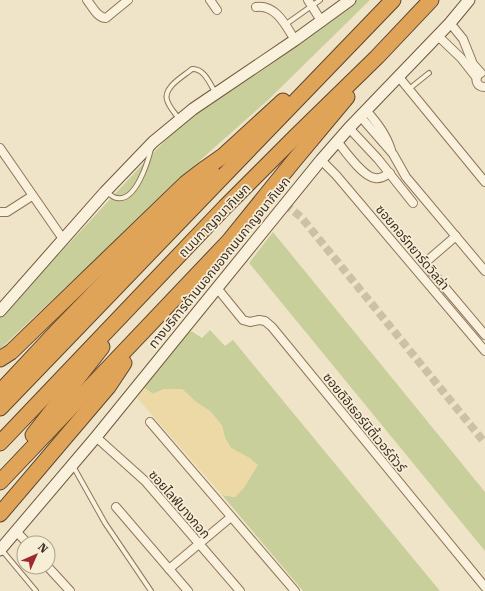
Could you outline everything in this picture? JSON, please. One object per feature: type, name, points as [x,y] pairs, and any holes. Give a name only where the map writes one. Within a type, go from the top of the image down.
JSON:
[{"type":"highway","name":"ถนนกาญจนาภิเษก","points":[[0,408],[393,0]]},
{"type":"highway","name":"ถนนกาญจนาภิเษก","points":[[0,443],[236,196],[377,57],[431,0]]},
{"type":"highway","points":[[0,370],[6,356],[186,183],[223,156],[297,88],[345,50]]},
{"type":"highway","points":[[0,482],[229,242],[292,163],[347,98],[377,57]]},
{"type":"highway","points":[[0,392],[150,234],[206,179],[223,156]]},
{"type":"highway","points":[[0,482],[14,460],[100,351],[116,322]]},
{"type":"highway","points":[[0,514],[108,387],[150,326]]},
{"type":"highway","points":[[0,502],[12,489],[42,465]]},
{"type":"main road","points":[[0,311],[105,192],[152,142],[179,119],[215,93],[322,22],[350,0]]},
{"type":"main road","name":"ทางบริการด้านนอกของถนนกาญจนาภิเษก","points":[[0,550],[96,437],[337,141],[450,23],[469,0]]},
{"type":"street","points":[[87,0],[99,16],[106,18],[128,0]]},
{"type":"street","points":[[210,0],[217,10]]},
{"type":"street","points":[[310,3],[322,22]]},
{"type":"street","points":[[256,7],[263,6],[274,11],[295,40]]},
{"type":"street","points":[[450,23],[463,39],[474,64],[481,74]]},
{"type":"street","points":[[438,35],[461,58],[481,74]]},
{"type":"street","points":[[481,74],[478,84],[485,88]]},
{"type":"street","points":[[398,76],[485,182]]},
{"type":"street","points":[[363,113],[388,138],[393,154],[406,178],[485,271]]},
{"type":"street","points":[[349,128],[390,173],[414,203]]},
{"type":"street","points":[[337,141],[366,175],[382,178],[390,173]]},
{"type":"street","points":[[0,148],[63,239]]},
{"type":"street","name":"ซอยคอร์ทยาร์ดวิลล่า","points":[[321,160],[336,174],[485,351]]},
{"type":"street","points":[[0,212],[7,212],[32,196]]},
{"type":"street","points":[[456,236],[427,261],[426,265],[485,336]]},
{"type":"street","name":"ซอยดิอิเธอร์นิตี้เวอร์ดัวร์","points":[[217,288],[244,320],[250,322],[259,320],[265,321],[272,327],[485,587]]},
{"type":"street","points":[[150,422],[295,591]]},
{"type":"street","name":"ซอยไลฟ์บางกอก","points":[[96,437],[145,481],[240,591]]},
{"type":"street","points":[[116,507],[188,591]]},
{"type":"street","points":[[169,569],[232,517]]},
{"type":"street","points":[[16,531],[20,535]]},
{"type":"street","points":[[55,575],[70,591]]},
{"type":"lane","points":[[289,22],[310,3],[320,0]]},
{"type":"lane","points":[[179,119],[167,101],[167,92],[170,87],[192,69],[197,68],[201,71],[215,93]]},
{"type":"lane","points":[[409,89],[429,73]]},
{"type":"lane","points":[[105,192],[120,199],[132,192],[146,167],[152,142]]},
{"type":"lane","points":[[72,465],[105,523],[151,591]]},
{"type":"lane","points":[[0,550],[36,591]]},
{"type":"green space","points":[[356,0],[370,0],[267,101],[206,155],[0,349],[0,318],[152,154],[181,125]]},
{"type":"green space","points":[[273,232],[485,492],[485,551],[249,263]]},
{"type":"green space","points":[[210,330],[225,346],[233,340],[440,591],[303,591],[222,495],[235,497],[251,459],[231,448],[225,438],[222,426],[211,412],[196,402],[182,389],[164,389],[153,394],[143,387],[189,331],[202,338]]},
{"type":"sand","points":[[143,387],[153,394],[164,389],[182,389],[196,402],[211,412],[222,426],[225,438],[231,448],[251,459],[258,465],[244,488],[235,497],[222,495],[137,398]]},
{"type":"tunnel","points":[[285,204],[301,217],[485,443]]}]
